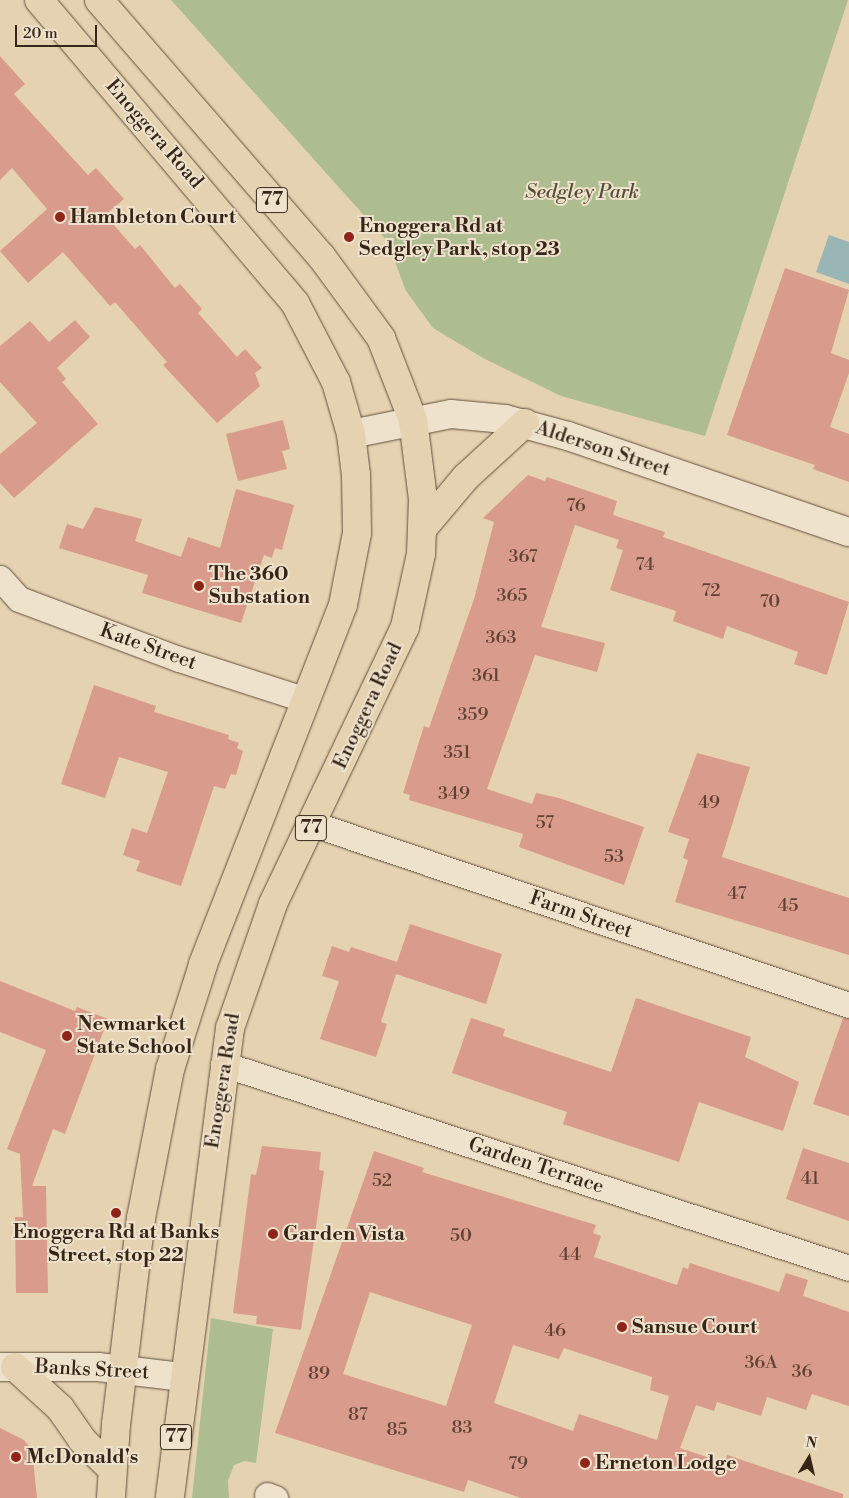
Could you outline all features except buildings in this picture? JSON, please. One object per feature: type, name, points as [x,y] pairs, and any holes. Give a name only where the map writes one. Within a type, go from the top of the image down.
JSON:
[{"type":"main road","name":"Enoggera Road","points":[[39,0],[296,303],[325,354],[351,434],[358,511],[354,560],[342,604],[203,964],[170,1069],[144,1199],[122,1369],[112,1469],[112,1498]]},
{"type":"main road","name":"Enoggera Road","points":[[99,0],[349,291],[381,338],[413,420],[421,471],[423,528],[417,579],[405,626],[254,952],[230,1028],[223,1064],[183,1377],[170,1498]]},
{"type":"main road","points":[[423,528],[475,467],[525,423]]},
{"type":"main road","points":[[7,1367],[60,1408],[82,1440],[112,1469]]},
{"type":"street","name":"Alderson Street","points":[[351,434],[413,420],[467,415],[525,423],[849,532]]},
{"type":"street","name":"Kate Street","points":[[0,578],[20,599],[179,659],[306,700]]},
{"type":"street","name":"Farm Street","points":[[313,824],[849,1005]]},
{"type":"street","name":"Garden Terrace","points":[[223,1064],[849,1268]]},
{"type":"street","name":"Banks Street","points":[[7,1367],[122,1369],[183,1377]]},
{"type":"green space","name":"Sedgley Park","points":[[171,0],[848,0],[705,436],[561,396],[483,358],[433,328],[406,291],[387,241]]},
{"type":"green space","points":[[211,1318],[273,1329],[256,1463],[245,1461],[234,1465],[228,1481],[229,1498],[192,1498]]},
{"type":"water","points":[[829,235],[849,242],[849,284],[816,272]]},
{"type":"place","name":"Hambleton Court","points":[[60,217]]},
{"type":"place","name":"Enoggera Rd at Sedgley Park, stop 23","points":[[349,237]]},
{"type":"place","name":"The 360 Substation","points":[[199,586]]},
{"type":"place","name":"Newmarket State School","points":[[67,1036]]},
{"type":"place","name":"Enoggera Rd at Banks Street, stop 22","points":[[116,1213]]},
{"type":"place","name":"Garden Vista","points":[[273,1234]]},
{"type":"place","name":"Sansue Court","points":[[622,1327]]},
{"type":"place","name":"McDonald's","points":[[16,1457]]},
{"type":"place","name":"Erneton Lodge","points":[[585,1463]]}]
